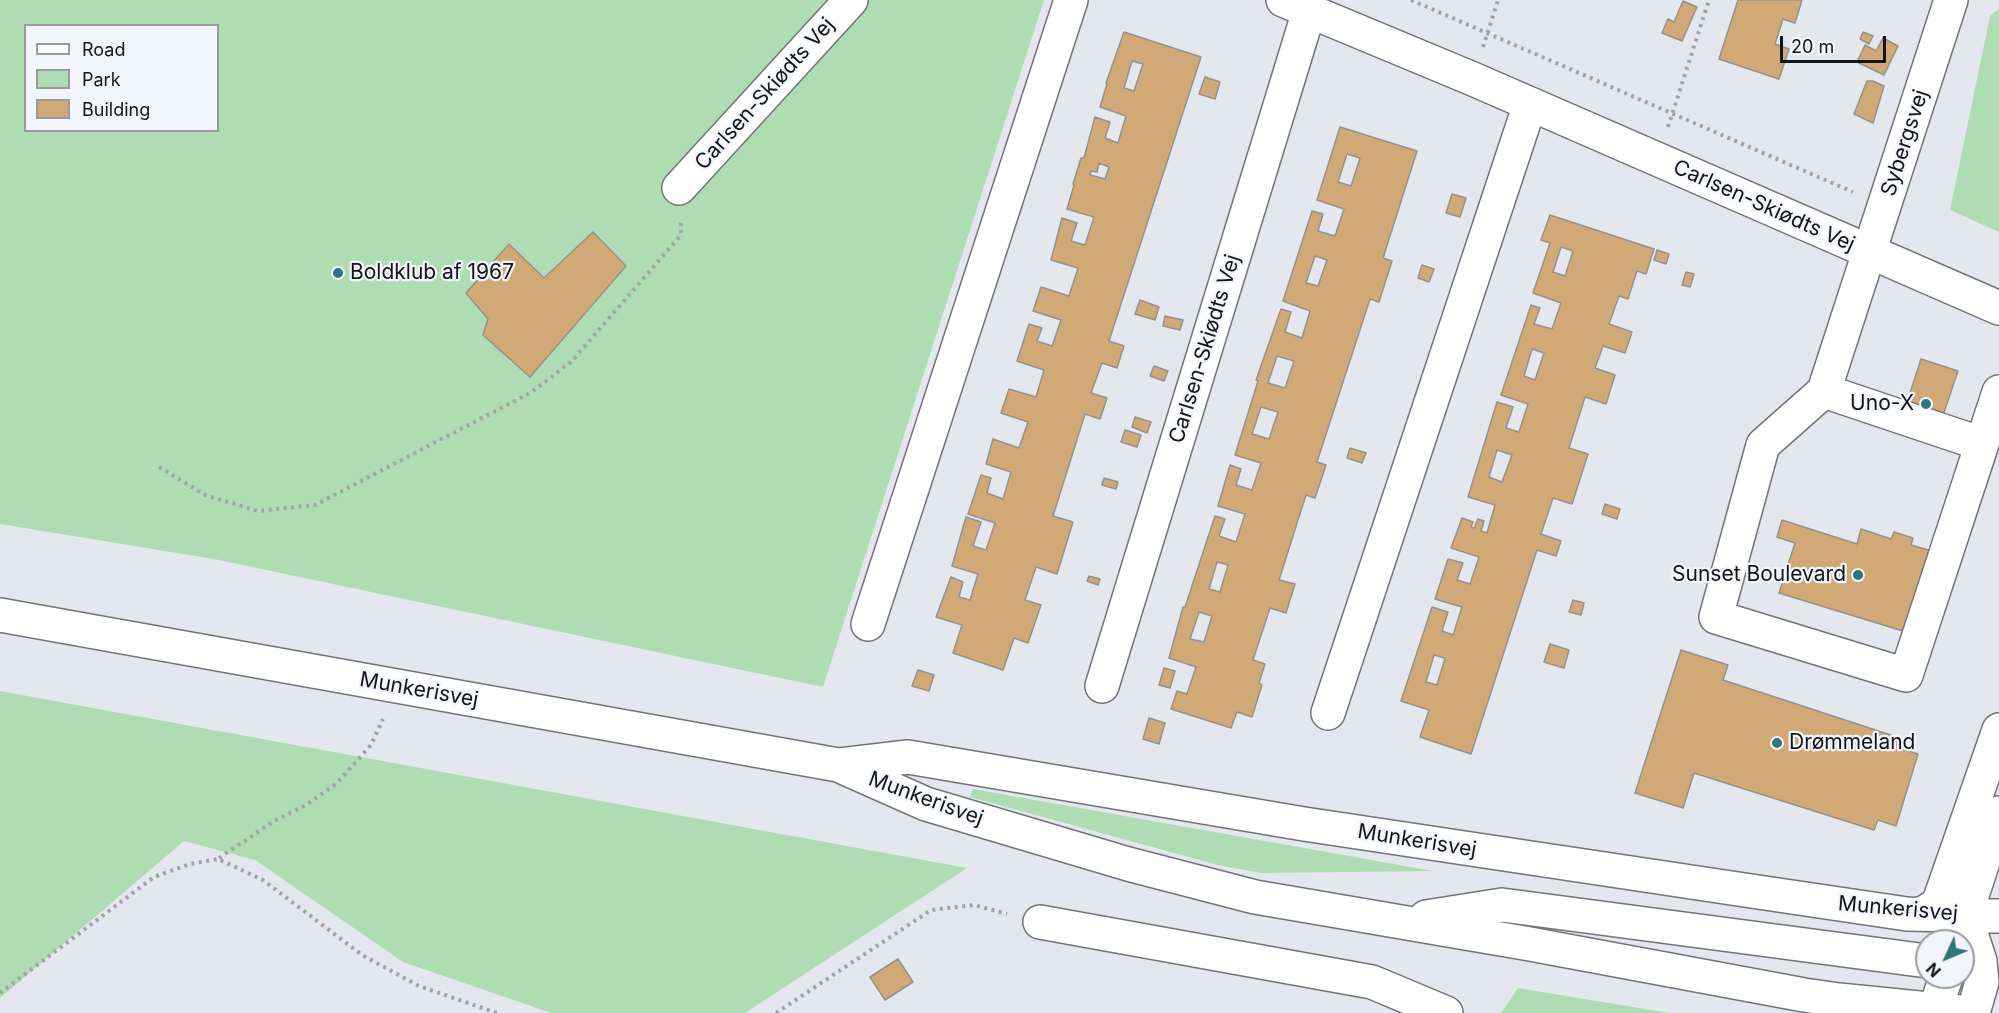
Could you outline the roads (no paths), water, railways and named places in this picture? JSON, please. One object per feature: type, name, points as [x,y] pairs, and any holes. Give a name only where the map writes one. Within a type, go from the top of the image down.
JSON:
[{"type":"main road","name":"Carlsen-Skiødts Vej","points":[[679,188],[851,0]]},
{"type":"main road","points":[[868,624],[1071,0]]},
{"type":"main road","name":"Sybergsvej","points":[[1824,391],[1951,0]]},
{"type":"main road","name":"Carlsen-Skiødts Vej","points":[[1102,686],[1296,6],[1473,79],[1999,308]]},
{"type":"main road","points":[[1328,713],[1530,104]]},
{"type":"main road","points":[[1982,444],[1824,391],[1763,445],[1716,617],[1906,675],[1982,444],[1999,392]]},
{"type":"main road","name":"Munkerisvej","points":[[0,615],[838,765],[926,804],[1128,864],[1255,897],[1839,1000],[1971,1013]]},
{"type":"main road","points":[[1923,914],[1935,906],[1940,899],[1999,730]]},
{"type":"main road","name":"Munkerisvej","points":[[838,765],[908,757],[1304,824],[1758,892],[1923,914],[1978,957],[1999,916]]},
{"type":"main road","points":[[1971,1013],[1999,813]]},
{"type":"main road","points":[[1398,922],[1502,905],[1915,959]]},
{"type":"main road","points":[[1040,922],[1372,982],[1446,1013]]},
{"type":"main road","points":[[1934,1011],[1978,957]]},
{"type":"main road","points":[[1934,1011],[1942,989]]},
{"type":"place","name":"Boldklub af 1967","points":[[338,273]]},
{"type":"place","name":"Uno-X","points":[[1926,404]]},
{"type":"place","name":"Sunset Boulevard","points":[[1858,575]]},
{"type":"place","name":"Drømmeland","points":[[1777,743]]}]
